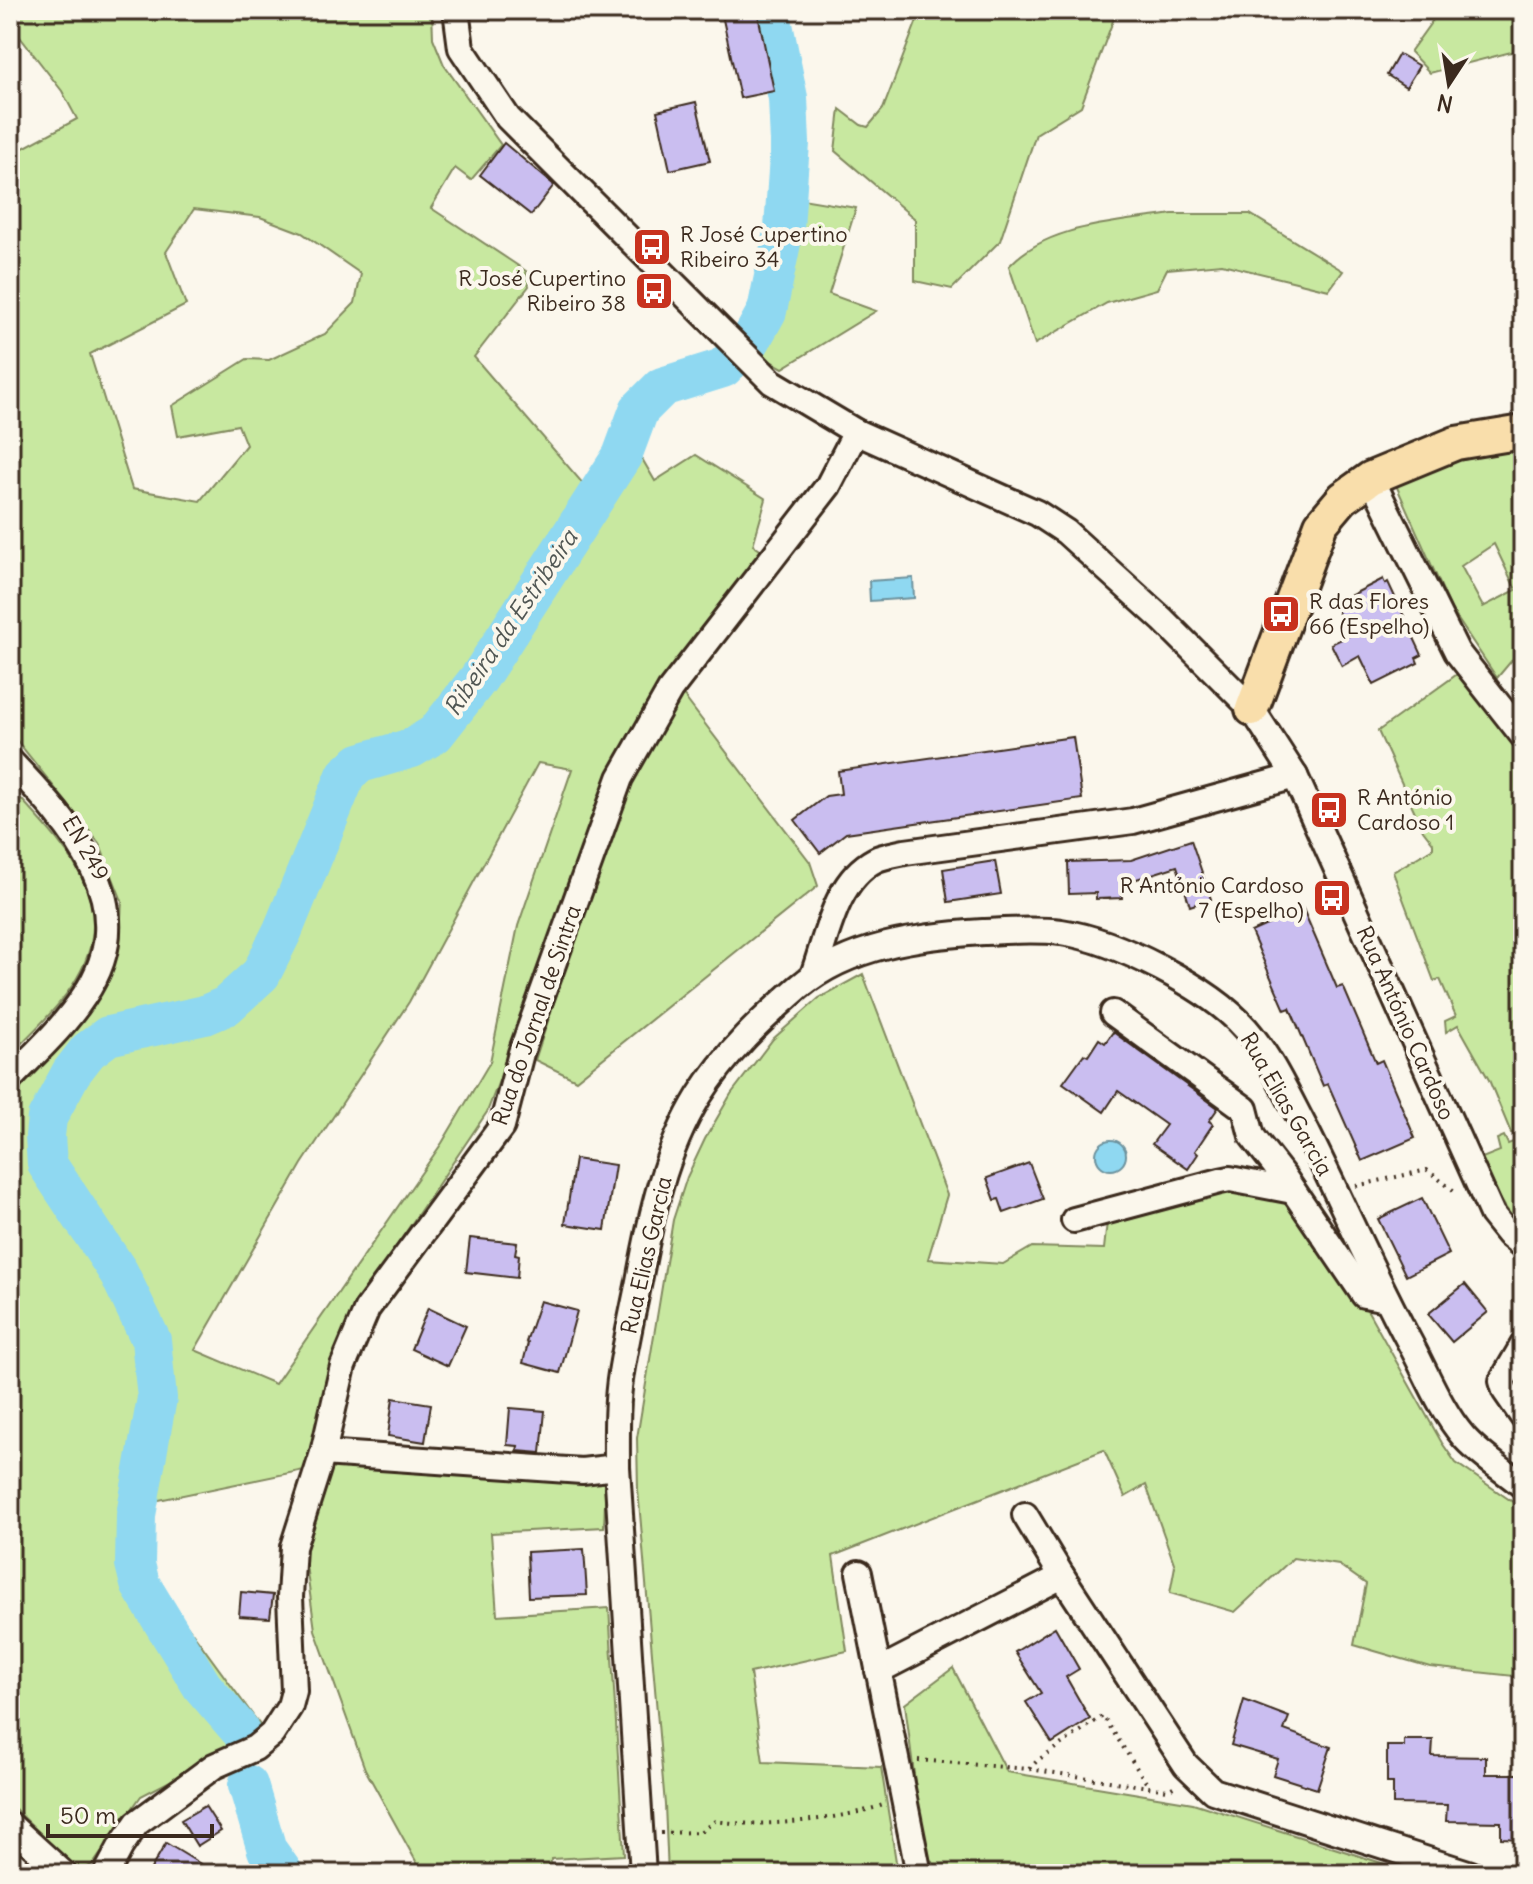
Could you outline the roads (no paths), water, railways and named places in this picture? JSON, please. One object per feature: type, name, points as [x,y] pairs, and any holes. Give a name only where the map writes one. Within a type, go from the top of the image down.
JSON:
[{"type":"main road","points":[[1252,709],[1321,524],[1343,498],[1371,478],[1456,443],[1523,432]]},
{"type":"street","name":"Rua António Cardoso","points":[[456,10],[461,48],[508,118],[759,371],[856,432],[1037,513],[1066,532],[1163,620],[1252,709],[1295,776],[1492,1214],[1508,1234],[1523,1246]]},
{"type":"street","name":"Rua do Jornal de Sintra","points":[[106,1874],[137,1823],[214,1766],[255,1748],[272,1734],[283,1718],[294,1691],[290,1597],[293,1547],[323,1453],[343,1366],[367,1309],[502,1126],[521,1053],[620,778],[670,690],[828,486],[856,432]]},
{"type":"street","points":[[1371,478],[1457,652],[1523,736]]},
{"type":"street","name":"EN 249","points":[[10,761],[61,818],[93,867],[102,886],[108,920],[104,957],[84,997],[10,1079]]},
{"type":"street","points":[[813,975],[844,892],[849,883],[875,860],[905,852],[1133,821],[1295,776]]},
{"type":"street","name":"Rua Elias Garcia","points":[[643,1874],[617,1467],[621,1375],[660,1183],[676,1141],[699,1096],[719,1067],[753,1027],[813,975],[843,959],[917,939],[1013,930],[1061,932],[1140,959],[1215,1003],[1244,1027],[1290,1100],[1387,1299],[1451,1419],[1464,1438],[1523,1486]]},
{"type":"street","points":[[1113,1013],[1245,1109],[1252,1136],[1364,1295],[1387,1299]]},
{"type":"street","points":[[1074,1220],[1230,1179],[1293,1191]]},
{"type":"street","points":[[1523,1345],[1502,1381],[1505,1391],[1523,1417]]},
{"type":"street","points":[[323,1453],[582,1471],[617,1467]]},
{"type":"street","points":[[1025,1515],[1186,1765],[1213,1791],[1471,1874]]},
{"type":"street","points":[[859,1573],[919,1874]]},
{"type":"street","points":[[878,1671],[1062,1576]]},
{"type":"street","points":[[10,1825],[64,1874]]},
{"type":"water","points":[[913,578],[914,598],[870,601],[869,581]]},
{"type":"water","points":[[1111,1140],[1121,1145],[1126,1155],[1121,1165],[1111,1170],[1101,1165],[1096,1155],[1101,1145]]},
{"type":"waterway","name":"Ribeira da Estribeira","points":[[239,1729],[202,1686],[140,1584],[135,1564],[136,1515],[157,1398],[151,1340],[119,1273],[47,1164],[47,1118],[71,1073],[88,1051],[108,1036],[205,1015],[226,1006],[261,974],[283,930],[346,775],[360,763],[412,748],[435,734],[479,678],[622,456],[639,410],[662,387],[723,368],[751,340],[767,311],[784,228],[790,143],[788,98],[770,10]]},
{"type":"waterway","name":"Ribeira da Estribeira","points":[[248,1785],[267,1850],[284,1874]]},
{"type":"place","name":"R José Cupertino Ribeiro 34","points":[[652,247]]},
{"type":"place","name":"R José Cupertino Ribeiro 38","points":[[654,291]]},
{"type":"place","name":"R das Flores 66 (Espelho)","points":[[1281,614]]},
{"type":"place","name":"R António Cardoso 1","points":[[1329,810]]},
{"type":"place","name":"R António Cardoso 7 (Espelho)","points":[[1332,898]]}]
